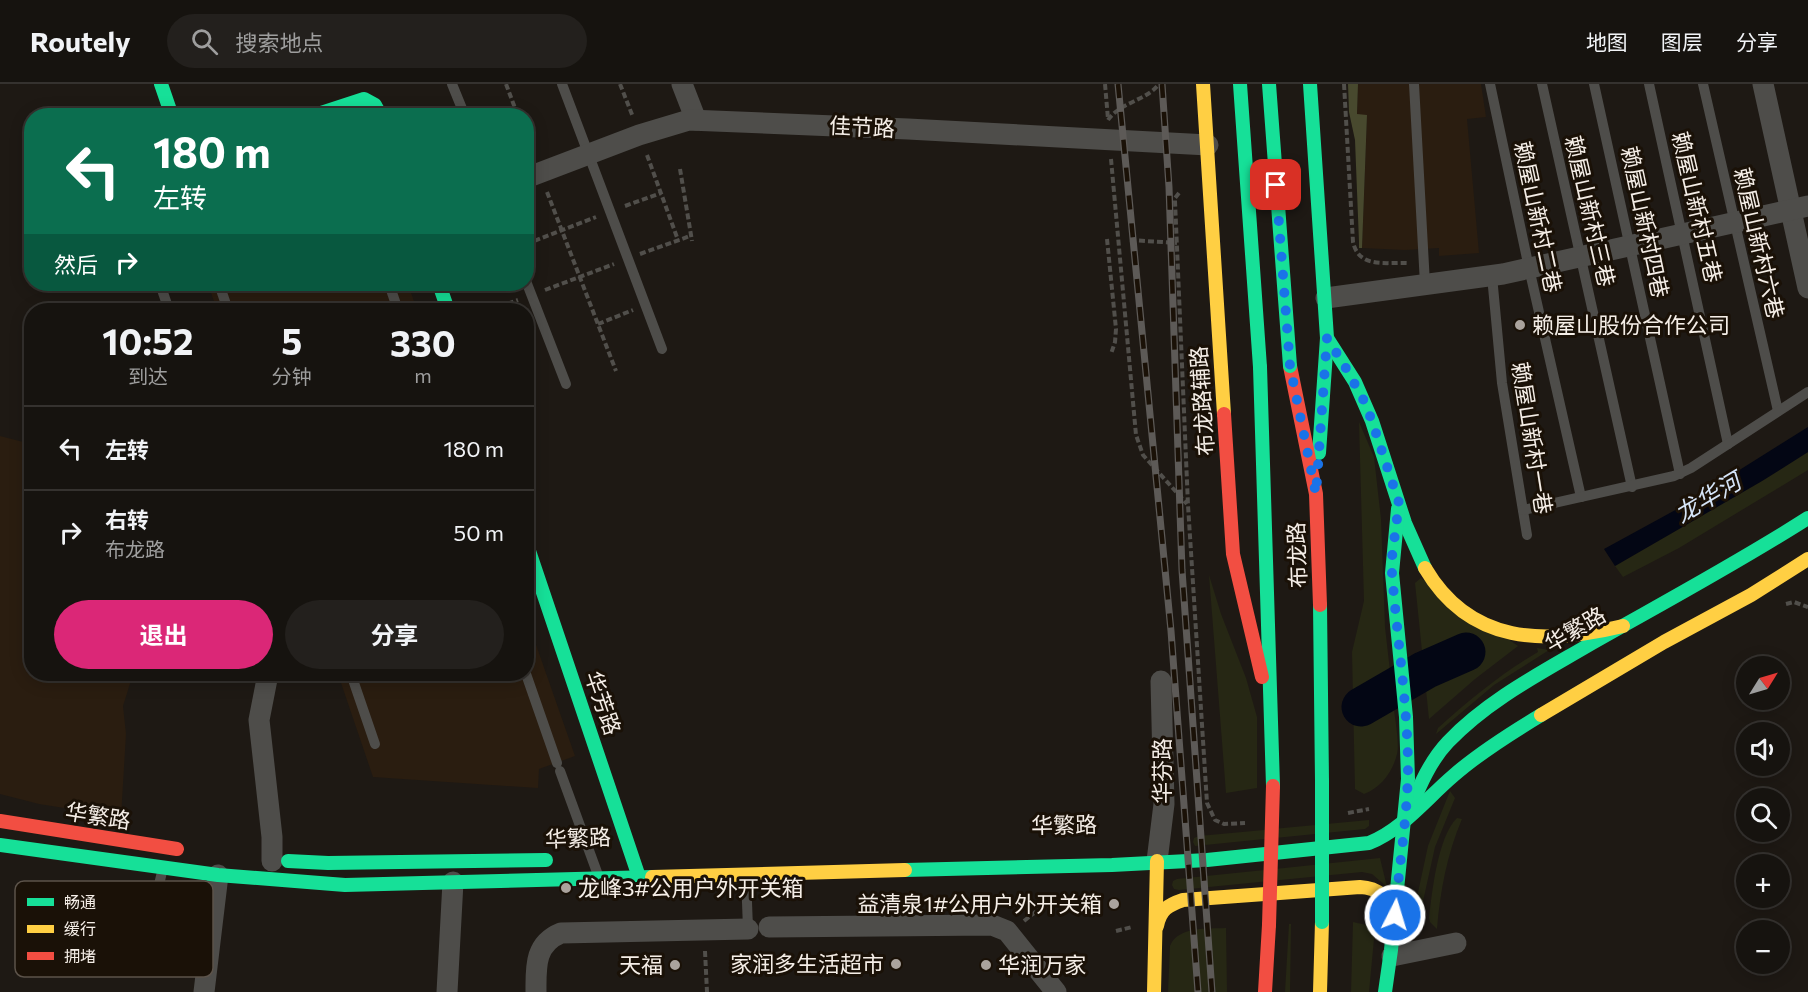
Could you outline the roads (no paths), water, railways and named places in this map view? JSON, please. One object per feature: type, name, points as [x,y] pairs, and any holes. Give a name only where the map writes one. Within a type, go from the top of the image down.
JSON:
[{"type":"main road","points":[[161,84],[169,108]]},
{"type":"main road","name":"布龙路辅路","points":[[1203,84],[1233,554],[1271,711]]},
{"type":"main road","name":"布龙路","points":[[1240,84],[1260,367],[1271,711],[1273,786],[1265,992]]},
{"type":"main road","name":"布龙路","points":[[1269,84],[1290,366],[1316,494],[1322,658],[1320,992]]},
{"type":"main road","points":[[1310,84],[1327,338],[1316,494]]},
{"type":"main road","points":[[336,108],[364,99],[371,101],[378,108]]},
{"type":"main road","points":[[1327,338],[1364,401],[1413,544],[1431,578],[1453,604],[1473,620],[1508,632],[1540,637],[1595,633],[1623,626]]},
{"type":"main road","points":[[1385,992],[1392,956],[1408,766],[1405,703],[1392,573],[1399,503]]},
{"type":"main road","name":"华繁路","points":[[0,845],[218,875],[345,885],[1112,865],[1207,860],[1369,843],[1384,837],[1454,775],[1520,727],[1619,648],[1623,626],[1730,566],[1808,518]]},
{"type":"main road","name":"华繁路","points":[[1405,820],[1430,767],[1449,741],[1504,697],[1752,595],[1808,558]]},
{"type":"main road","name":"华芳路","points":[[534,564],[639,857],[639,877]]},
{"type":"main road","name":"华繁路","points":[[0,821],[186,850]]},
{"type":"main road","name":"华繁路","points":[[1125,849],[1157,861]]},
{"type":"main road","name":"华繁路","points":[[597,859],[639,857]]},
{"type":"main road","name":"华繁路","points":[[266,860],[328,863],[559,860]]},
{"type":"main road","points":[[1154,992],[1157,861]]},
{"type":"main road","points":[[1157,926],[1159,914],[1163,908],[1183,900],[1360,887],[1371,887],[1380,891],[1386,897],[1395,915]]},
{"type":"street","points":[[682,84],[696,120]]},
{"type":"street","points":[[1762,84],[1799,208],[1808,288]]},
{"type":"street","name":"佳节路","points":[[534,176],[639,135],[682,121],[696,120],[1208,145]]},
{"type":"street","points":[[1326,298],[1424,274],[1492,276],[1799,208]]},
{"type":"street","points":[[266,860],[272,837],[259,720],[267,681]]},
{"type":"street","name":"华芬路","points":[[1157,861],[1164,804],[1161,681]]},
{"type":"street","points":[[213,917],[218,875]]},
{"type":"street","points":[[447,992],[453,882]]},
{"type":"street","points":[[536,992],[536,964],[540,949],[554,936],[561,933],[984,924],[1000,928],[1009,934],[1056,992]]},
{"type":"street","points":[[1392,956],[1456,943]]},
{"type":"street","points":[[204,992],[206,977]]},
{"type":"lane","points":[[452,84],[462,108]]},
{"type":"lane","points":[[562,84],[662,349]]},
{"type":"lane","points":[[1414,84],[1424,274]]},
{"type":"lane","name":"赖屋山新村二巷","points":[[1490,84],[1581,498]]},
{"type":"lane","name":"赖屋山新村三巷","points":[[1542,84],[1632,487]]},
{"type":"lane","name":"赖屋山新村四巷","points":[[1594,84],[1680,474]]},
{"type":"lane","name":"赖屋山新村五巷","points":[[1649,84],[1728,444]]},
{"type":"lane","name":"赖屋山新村六巷","points":[[1703,84],[1778,411]]},
{"type":"lane","name":"赖屋山新村一巷","points":[[1492,276],[1502,383],[1527,535]]},
{"type":"lane","points":[[530,291],[566,384]]},
{"type":"lane","points":[[1523,510],[1665,480],[1680,474],[1808,392]]},
{"type":"lane","points":[[353,681],[375,744]]},
{"type":"lane","points":[[528,681],[558,767],[597,859],[599,878]]},
{"type":"lane","points":[[160,881],[163,868]]},
{"type":"lane","points":[[746,874],[759,928]]},
{"type":"water","points":[[1808,427],[1808,452],[1615,566],[1604,549],[1679,508]]},
{"type":"water","points":[[1455,639],[1470,663],[1393,701],[1362,720],[1362,690],[1407,662]]},
{"type":"waterway","name":"龙华河","points":[[1361,707],[1425,670],[1466,652]]},
{"type":"railway","points":[[1118,84],[1171,631],[1198,992]]},
{"type":"railway","points":[[1162,84],[1169,187],[1182,570],[1212,992]]},
{"type":"place","name":"赖屋山股份合作公司","points":[[1520,325]]},
{"type":"place","name":"龙峰3#公用户外开关箱","points":[[566,888]]},
{"type":"place","name":"益清泉1#公用户外开关箱","points":[[1114,904]]},
{"type":"place","name":"家润多生活超市","points":[[896,964]]},
{"type":"place","name":"天福","points":[[675,965]]},
{"type":"place","name":"华润万家","points":[[986,965]]}]
